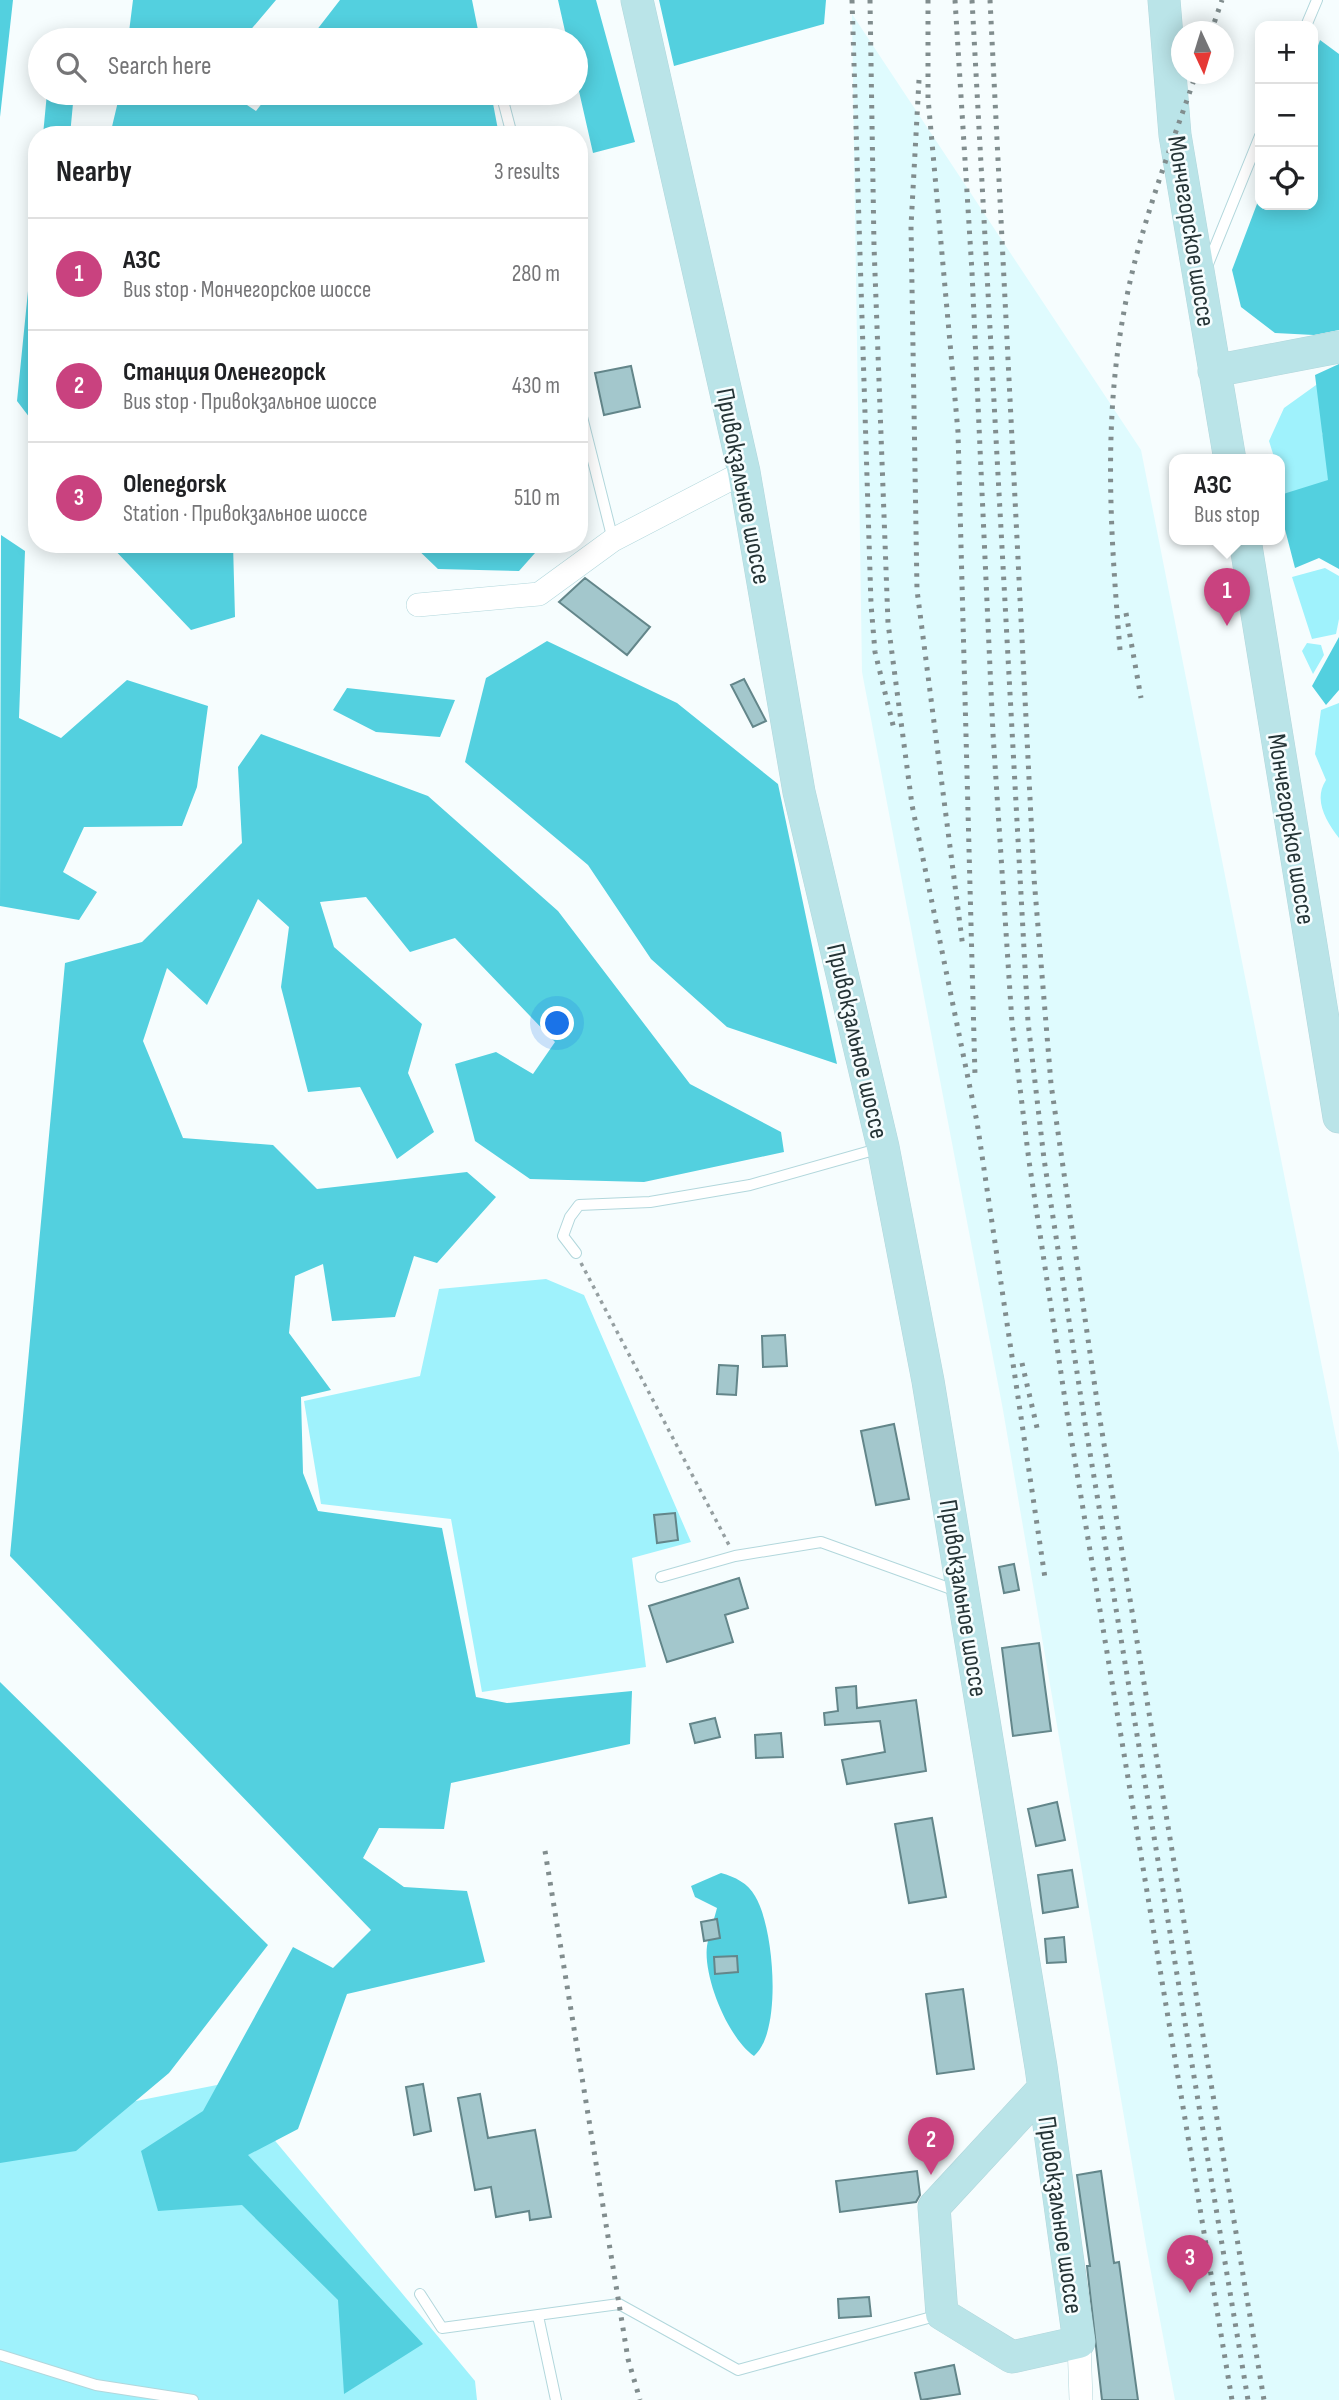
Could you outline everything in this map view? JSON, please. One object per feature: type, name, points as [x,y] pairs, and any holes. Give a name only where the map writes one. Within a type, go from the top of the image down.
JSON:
[{"type":"street","name":"Привокзальное шоссе","points":[[637,0],[744,472],[799,792],[883,1147],[928,1381],[1043,2089],[1079,2342],[1081,2400]]},
{"type":"street","name":"Мончегорское шоссе","points":[[1164,0],[1175,135],[1229,454]]},
{"type":"street","points":[[1214,371],[1339,347]]},
{"type":"street","points":[[418,605],[539,594],[613,540],[744,472]]},
{"type":"street","name":"Мончегорское шоссе","points":[[1246,545],[1335,1073],[1339,1117]]},
{"type":"street","name":"Привокзальное шоссе","points":[[1043,2089],[934,2207],[942,2314],[1012,2357],[1079,2342]]},
{"type":"lane","points":[[1308,21],[1317,0]]},
{"type":"lane","points":[[504,105],[510,126]]},
{"type":"lane","points":[[1200,284],[1256,147]]},
{"type":"lane","points":[[588,441],[613,540]]},
{"type":"lane","points":[[576,1253],[563,1236],[570,1217],[579,1205],[650,1202],[750,1185],[883,1147]]},
{"type":"lane","points":[[661,1577],[735,1556],[821,1542],[963,1592]]},
{"type":"lane","points":[[420,2294],[442,2328],[619,2304],[738,2370],[942,2314]]},
{"type":"lane","points":[[538,2316],[556,2400]]},
{"type":"lane","points":[[0,2355],[96,2385],[193,2400]]},
{"type":"path","points":[[576,1253],[735,1556]]},
{"type":"shaded area","points":[[0,0],[13,0],[0,117]]},
{"type":"shaded area","points":[[133,0],[276,0],[252,28],[130,28]]},
{"type":"shaded area","points":[[340,0],[472,0],[478,28],[318,28]]},
{"type":"shaded area","points":[[558,0],[596,0],[635,142],[593,153],[582,105],[588,105],[588,28],[564,28]]},
{"type":"shaded area","points":[[659,0],[826,0],[824,24],[674,66]]},
{"type":"shaded area","points":[[852,14],[1141,450],[1339,1453],[1339,2400],[1175,2400],[1003,1410],[862,672]]},
{"type":"shaded area","points":[[1320,40],[1339,54],[1339,330],[1314,335],[1275,333],[1241,307],[1232,270],[1255,209],[1318,210]]},
{"type":"shaded area","points":[[46,105],[73,105],[71,126],[44,126]]},
{"type":"shaded area","points":[[117,105],[247,105],[256,111],[261,105],[493,105],[497,126],[112,126]]},
{"type":"shaded area","points":[[28,291],[28,415],[17,401]]},
{"type":"shaded area","points":[[1339,364],[1339,569],[1319,558],[1295,568],[1285,529],[1285,493],[1328,480],[1315,375]]},
{"type":"shaded area","points":[[1323,380],[1322,434],[1339,454],[1339,489],[1286,496],[1285,454],[1273,454],[1269,441],[1284,408]]},
{"type":"shaded area","points":[[1,535],[25,551],[19,718],[61,738],[127,680],[208,706],[197,787],[182,826],[84,827],[63,872],[97,892],[79,920],[0,906]]},
{"type":"shaded area","points":[[118,553],[233,553],[235,617],[191,630]]},
{"type":"shaded area","points":[[421,553],[535,553],[519,571],[438,569]]},
{"type":"shaded area","points":[[1325,568],[1339,576],[1339,619],[1336,634],[1312,639],[1292,577]]},
{"type":"shaded area","points":[[1339,637],[1339,690],[1326,705],[1312,686]]},
{"type":"shaded area","points":[[547,641],[677,703],[778,784],[837,1064],[727,1027],[651,959],[588,865],[465,762],[486,678]]},
{"type":"shaded area","points":[[1307,643],[1321,645],[1324,655],[1313,674],[1302,651]]},
{"type":"shaded area","points":[[347,688],[455,700],[440,737],[376,732],[333,710]]},
{"type":"shaded area","points":[[1339,703],[1339,838],[1321,803],[1322,788],[1326,780],[1315,754],[1321,710]]},
{"type":"shaded area","points":[[261,734],[428,796],[558,911],[690,1084],[781,1132],[784,1152],[644,1182],[530,1179],[475,1141],[455,1064],[496,1052],[533,1074],[555,1042],[455,938],[410,952],[366,897],[320,902],[334,947],[422,1024],[408,1073],[434,1132],[397,1159],[360,1087],[308,1092],[281,987],[289,927],[258,899],[207,1005],[167,968],[143,1041],[183,1138],[273,1145],[317,1189],[467,1172],[496,1197],[437,1263],[414,1256],[395,1317],[332,1321],[323,1264],[295,1276],[289,1333],[331,1390],[301,1397],[303,1473],[318,1511],[442,1528],[476,1697],[507,1703],[632,1691],[630,1744],[451,1783],[444,1829],[379,1828],[363,1858],[404,1887],[467,1891],[485,1962],[347,1994],[298,2129],[248,2155],[423,2344],[344,2394],[338,2300],[242,2205],[158,2211],[141,2151],[203,2111],[293,1947],[333,1968],[371,1930],[10,1556],[65,963],[142,942],[242,843],[238,767]]},
{"type":"shaded area","points":[[546,1279],[584,1295],[691,1542],[632,1558],[646,1667],[482,1692],[451,1519],[321,1504],[304,1401],[420,1376],[439,1289]]},
{"type":"shaded area","points":[[0,1682],[268,1945],[169,2073],[76,2151],[0,2163]]},
{"type":"shaded area","points":[[721,1873],[749,1887],[762,1911],[767,1930],[771,1953],[772,2003],[763,2043],[754,2056],[735,2036],[719,2006],[709,1974],[707,1946],[717,1908],[695,1897],[691,1886]]},
{"type":"shaded area","points":[[227,2083],[475,2381],[477,2400],[0,2400],[0,2128]]},
{"type":"building","points":[[631,366],[640,407],[604,415],[595,373]]},
{"type":"building","points":[[585,578],[650,627],[627,655],[559,602]]},
{"type":"building","points":[[744,679],[766,721],[753,727],[731,685]]},
{"type":"building","points":[[785,1335],[787,1366],[763,1367],[762,1336]]},
{"type":"building","points":[[719,1365],[738,1366],[736,1395],[717,1394]]},
{"type":"building","points":[[894,1424],[909,1499],[876,1505],[861,1431]]},
{"type":"building","points":[[675,1513],[678,1540],[657,1543],[654,1515]]},
{"type":"building","points":[[1014,1564],[1019,1590],[1004,1593],[999,1567]]},
{"type":"building","points":[[739,1578],[748,1608],[725,1615],[733,1642],[667,1662],[649,1606]]},
{"type":"building","points":[[1039,1643],[1051,1731],[1013,1736],[1002,1648]]},
{"type":"building","points":[[856,1686],[857,1708],[916,1700],[926,1771],[847,1784],[842,1760],[885,1752],[880,1721],[825,1725],[824,1713],[838,1711],[836,1688]]},
{"type":"building","points":[[715,1718],[720,1737],[695,1743],[690,1724]]},
{"type":"building","points":[[781,1733],[783,1757],[756,1758],[755,1735]]},
{"type":"building","points":[[1057,1802],[1065,1840],[1036,1846],[1028,1809]]},
{"type":"building","points":[[932,1818],[946,1897],[909,1903],[895,1824]]},
{"type":"building","points":[[1072,1870],[1078,1907],[1043,1913],[1038,1875]]},
{"type":"building","points":[[717,1919],[720,1938],[704,1941],[701,1922]]},
{"type":"building","points":[[1064,1937],[1066,1962],[1047,1963],[1045,1939]]},
{"type":"building","points":[[737,1956],[738,1972],[715,1974],[714,1957]]},
{"type":"building","points":[[963,1989],[974,2069],[937,2074],[926,1994]]},
{"type":"building","points":[[423,2084],[431,2131],[414,2135],[406,2087]]},
{"type":"building","points":[[480,2094],[488,2138],[535,2130],[551,2217],[530,2220],[529,2211],[496,2217],[491,2187],[475,2190],[458,2098]]},
{"type":"building","points":[[917,2171],[920,2195],[916,2202],[840,2212],[836,2181]]},
{"type":"building","points":[[1101,2171],[1114,2263],[1119,2262],[1138,2400],[1102,2400],[1087,2266],[1090,2266],[1077,2175]]},
{"type":"building","points":[[869,2297],[871,2316],[839,2318],[838,2299]]},
{"type":"building","points":[[954,2365],[960,2394],[921,2400],[915,2373]]},
{"type":"railway","points":[[852,0],[871,604],[875,652],[894,729]]},
{"type":"railway","points":[[870,0],[874,246],[888,623],[912,805],[977,1122],[1045,1578]]},
{"type":"railway","points":[[928,0],[928,98],[958,432],[975,1076]]},
{"type":"railway","points":[[955,0],[972,272],[993,734],[1012,1023],[1029,1161],[1067,1413],[1232,2400]]},
{"type":"railway","points":[[972,0],[1028,1022],[1044,1159],[1083,1411],[1248,2400]]},
{"type":"railway","points":[[990,0],[1034,878],[1051,1084],[1098,1408],[1264,2400]]},
{"type":"railway","points":[[1215,21],[1222,0]]},
{"type":"railway","points":[[919,80],[911,226],[917,590],[963,948]]},
{"type":"railway","points":[[1120,650],[1111,484],[1117,359],[1137,255],[1193,84]]},
{"type":"railway","points":[[1126,613],[1141,698]]},
{"type":"railway","points":[[1022,1363],[1038,1432]]},
{"type":"railway","points":[[545,1851],[628,2359],[640,2400]]},
{"type":"place","name":"АЗС","points":[[1227,626]]},
{"type":"place","name":"Станция Оленегорск","points":[[931,2175]]},
{"type":"place","name":"Olenegorsk","points":[[1190,2293]]}]
